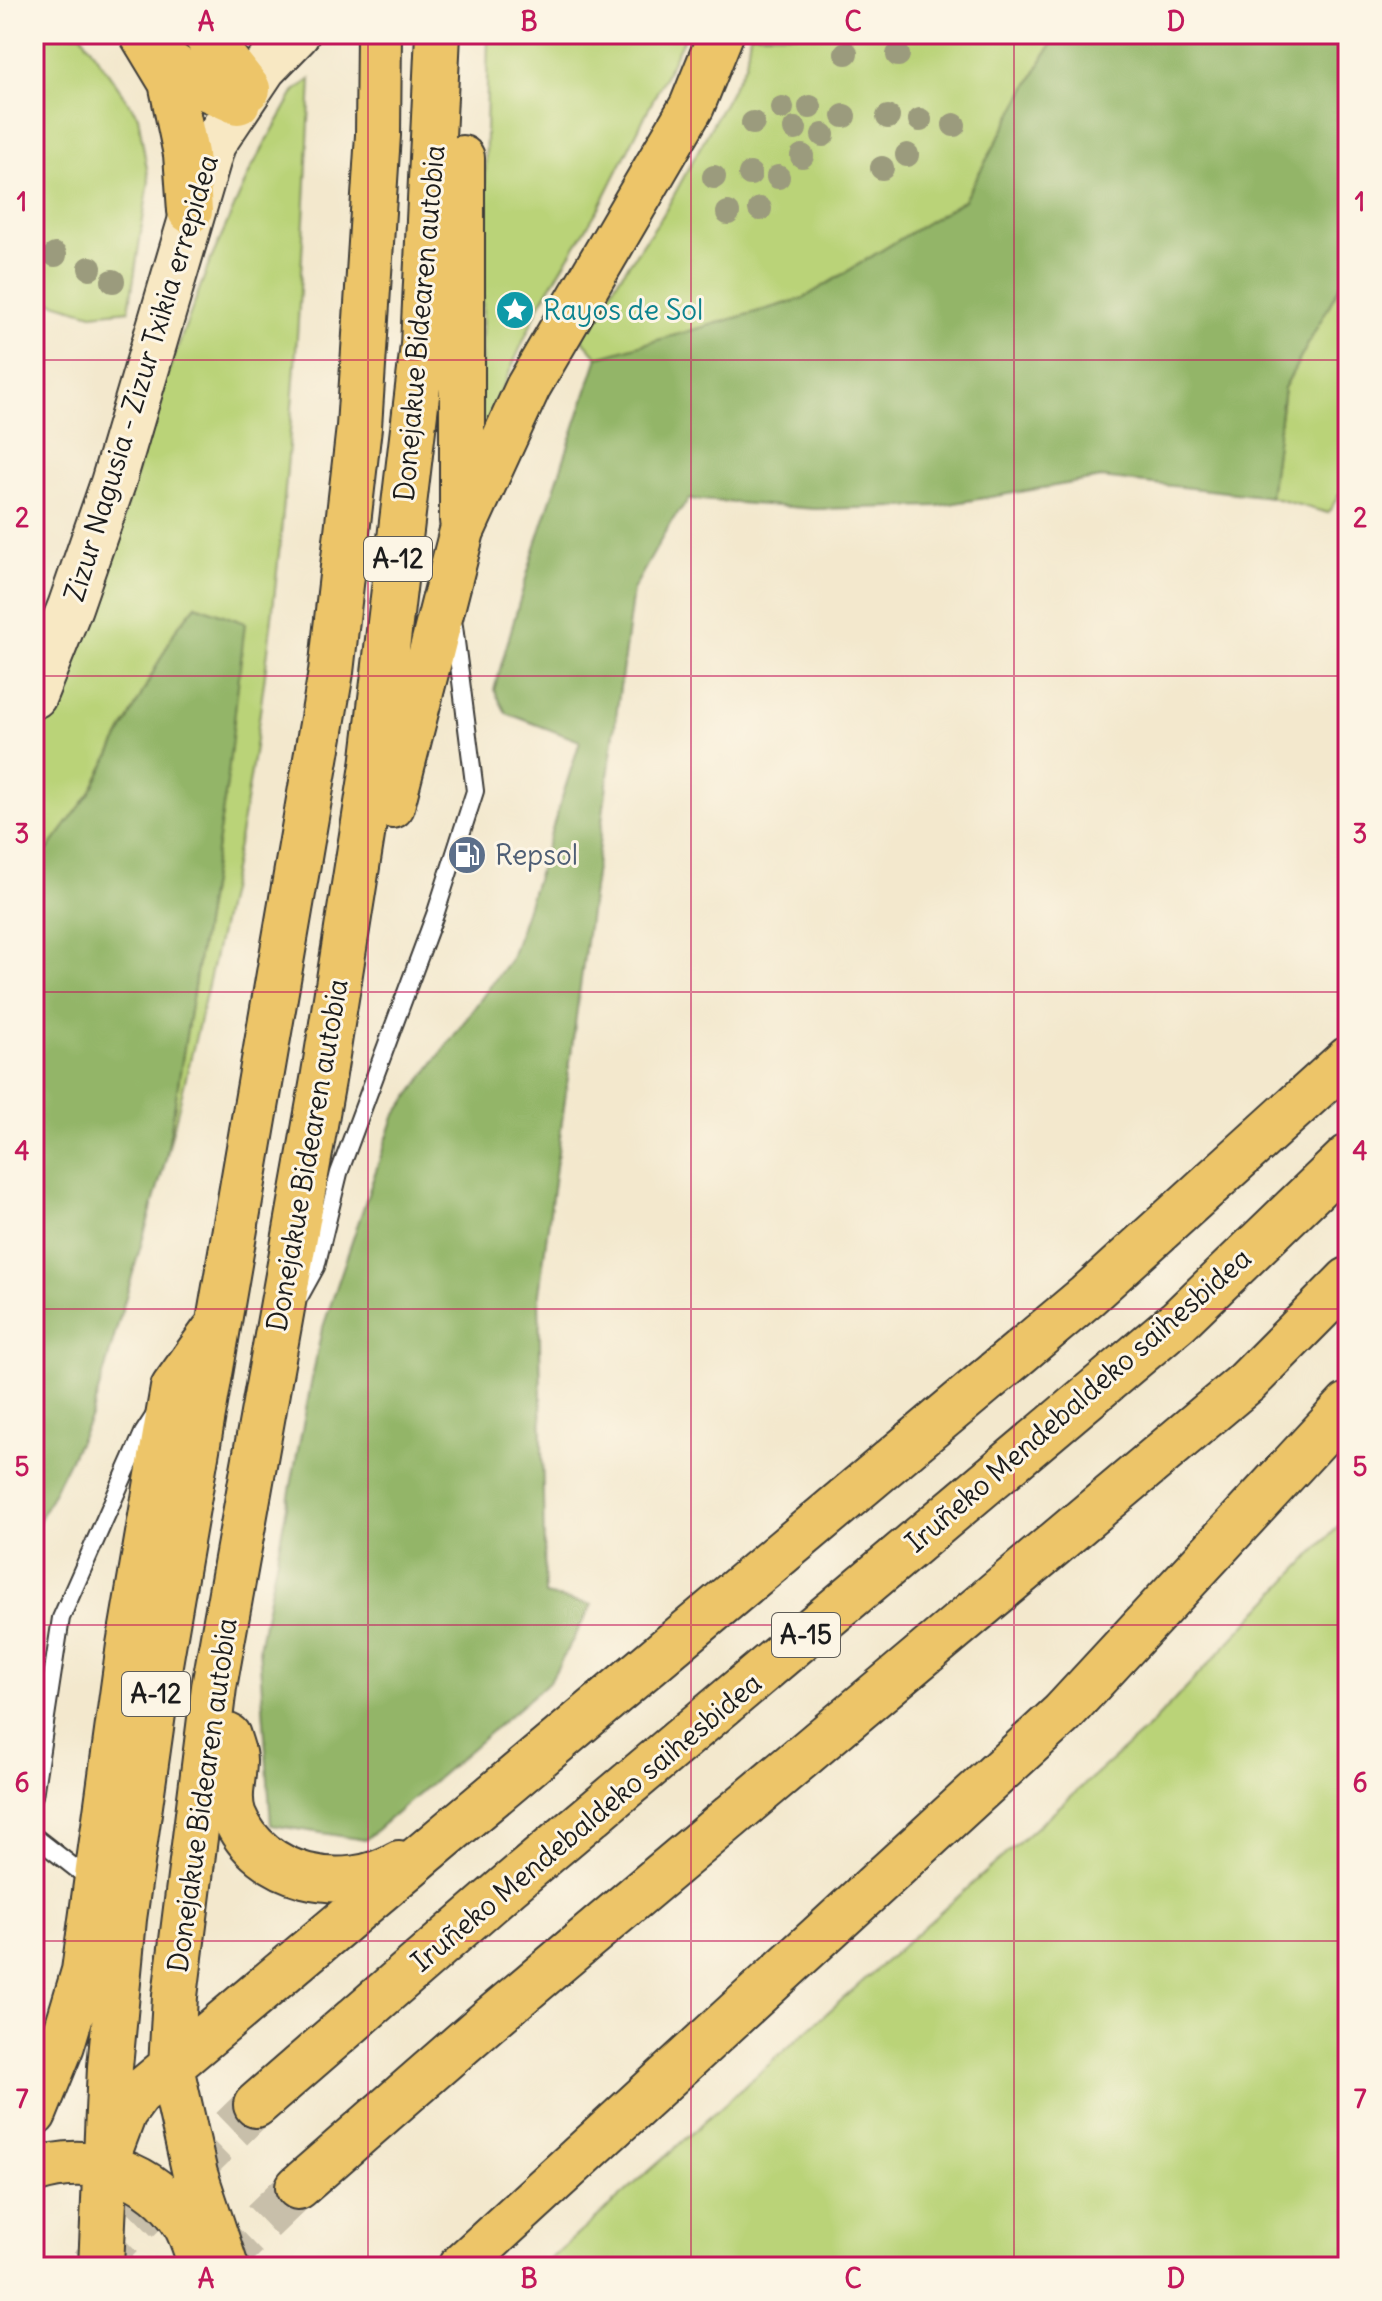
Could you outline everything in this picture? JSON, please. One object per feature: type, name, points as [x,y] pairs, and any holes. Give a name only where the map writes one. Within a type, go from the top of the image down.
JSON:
[{"type":"highway","points":[[205,34],[243,96]]},
{"type":"highway","name":"Donejakue Bidearen autobia","points":[[101,2267],[104,2166],[124,1919],[160,1664],[331,672],[359,427],[378,135],[379,34]]},
{"type":"highway","name":"Donejakue Bidearen autobia","points":[[226,2267],[195,2174],[171,2067],[175,1996],[214,1687],[323,1080],[373,766],[423,345],[438,34]]},
{"type":"highway","points":[[453,34],[463,61],[457,552]]},
{"type":"highway","points":[[323,1080],[457,552],[528,387],[692,106],[721,34]]},
{"type":"highway","points":[[148,43],[204,87],[243,96]]},
{"type":"highway","points":[[148,43],[171,82],[186,154],[190,211]]},
{"type":"highway","points":[[104,2166],[124,2113],[138,2094],[1075,1306],[1346,1053]]},
{"type":"highway","name":"Iruñeko Mendebaldeko saihesbidea","points":[[256,2105],[522,1875],[1179,1320],[1348,1157]]},
{"type":"highway","points":[[298,2187],[487,2022],[1247,1382],[1348,1280]]},
{"type":"highway","points":[[34,2114],[62,2045],[84,1971],[129,1645],[173,1388],[219,1324]]},
{"type":"highway","points":[[460,2267],[1062,1714],[1348,1405]]},
{"type":"highway","points":[[214,1687],[234,1759],[230,1792],[233,1813],[252,1845],[269,1859],[305,1876],[356,1881],[382,1874],[433,1843]]},
{"type":"highway","points":[[34,2171],[60,2163],[90,2162],[147,2185],[170,2205],[186,2226],[202,2267]]},
{"type":"highway","points":[[102,2217],[115,2267]]},
{"type":"street","name":"Zizur Nagusia - Zizur Txikia errepidea","points":[[34,696],[70,607],[141,351],[213,144],[243,96],[295,36]]},
{"type":"lane","points":[[273,1346],[316,1267],[339,1173],[436,912],[475,791],[454,643],[457,552]]},
{"type":"lane","points":[[34,1796],[61,1618],[143,1433],[173,1388]]},
{"type":"lane","points":[[34,1836],[95,1883]]},
{"type":"green space","points":[[34,34],[81,34],[138,116],[149,181],[129,310],[92,314],[34,297]]},
{"type":"green space","points":[[488,34],[686,34],[600,206],[540,304],[480,438]]},
{"type":"green space","points":[[750,34],[1057,34],[964,200],[802,299],[598,357],[579,336],[663,215],[746,63]]},
{"type":"green space","points":[[1057,34],[1348,34],[1348,271],[1284,388],[1270,497],[1101,478],[938,506],[815,509],[689,499],[671,522],[633,590],[539,1294],[545,1595],[592,1605],[550,1681],[365,1840],[271,1825],[259,1648],[321,1333],[394,1117],[511,958],[580,741],[506,713],[494,690],[535,547],[598,357],[802,299],[964,200]]},
{"type":"green space","points":[[311,79],[292,410],[277,575],[256,740],[216,951],[166,1159],[227,783],[196,605],[176,629],[90,793],[34,868],[34,741],[55,709],[115,542],[163,386],[209,264],[251,169],[295,91]]},
{"type":"green space","points":[[1348,271],[1348,480],[1328,513],[1270,497],[1284,388]]},
{"type":"green space","points":[[196,605],[245,623],[227,783],[166,1159],[91,1417],[34,1531],[34,868],[90,793],[176,629]]},
{"type":"green space","points":[[1348,1516],[1348,2267],[541,2267],[1150,1726]]},
{"type":"tunnel","points":[[90,2267],[256,2105]]},
{"type":"tunnel","points":[[215,2267],[298,2187]]},
{"type":"place","name":"Rayos de Sol","points":[[515,310]]},
{"type":"place","name":"Repsol","points":[[467,855]]}]
